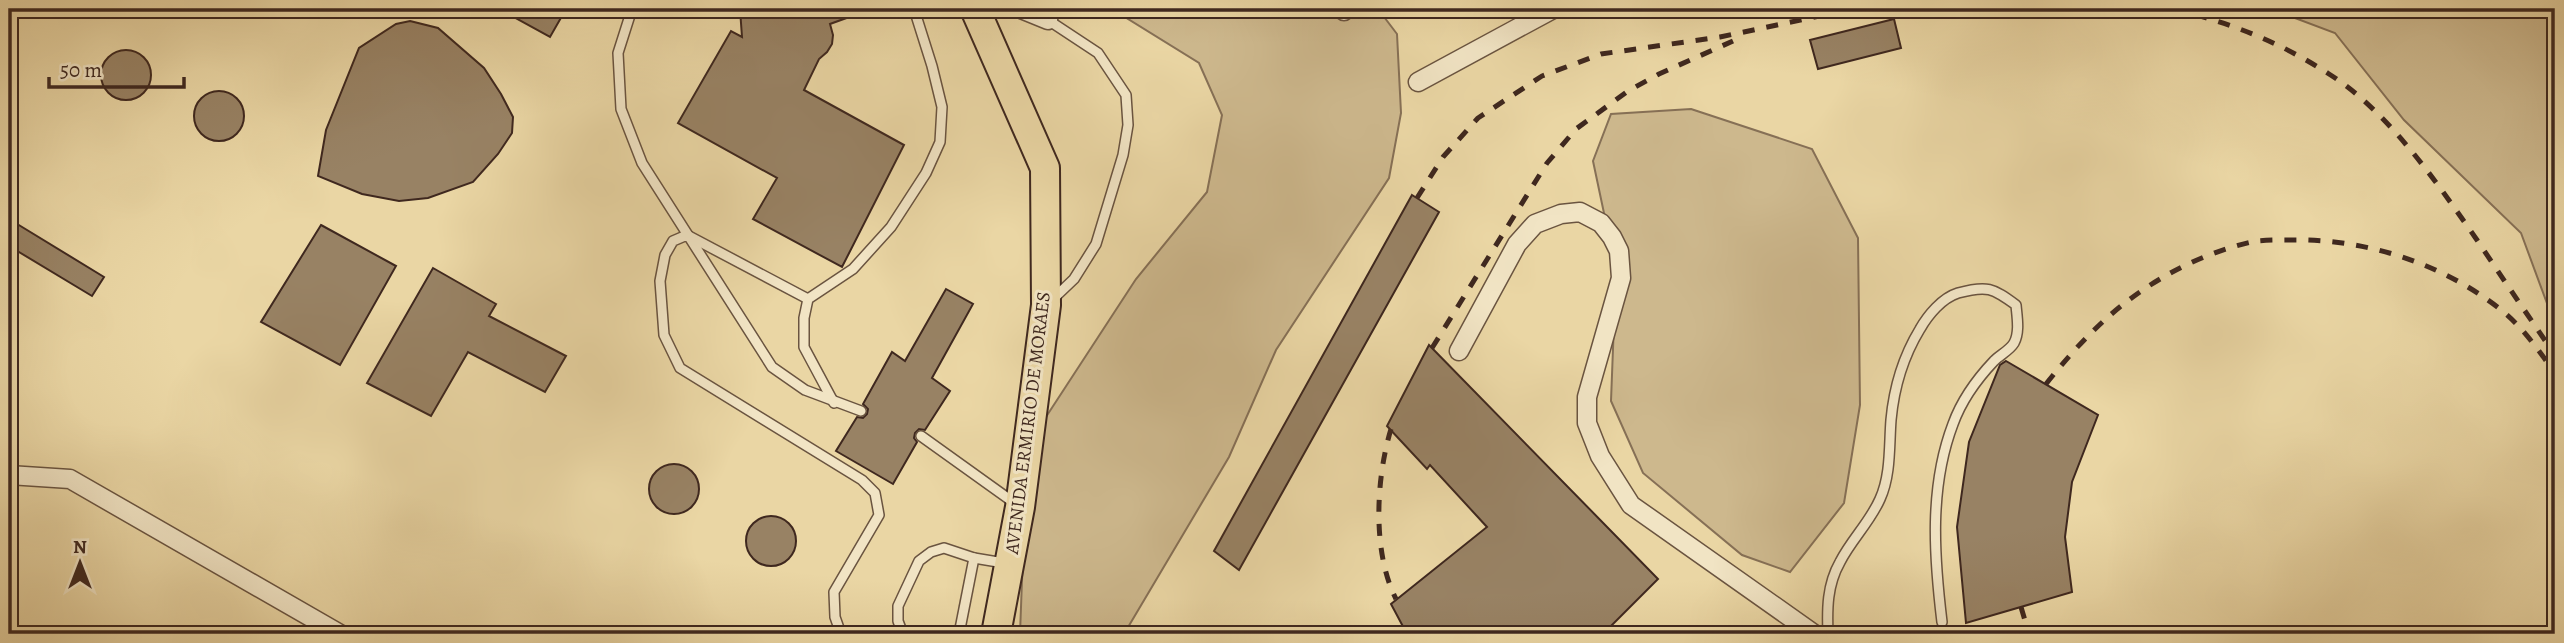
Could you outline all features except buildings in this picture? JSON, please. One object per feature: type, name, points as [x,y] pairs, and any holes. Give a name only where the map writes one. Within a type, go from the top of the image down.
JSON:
[{"type":"main road","name":"AVENIDA ERMIRIO DE MORAES","points":[[975,9],[1045,168],[1046,305],[1020,507],[996,634]]},
{"type":"street","points":[[1021,9],[1049,15]]},
{"type":"street","points":[[1418,82],[1553,9]]},
{"type":"street","points":[[1459,351],[1517,244],[1535,224],[1561,214],[1580,212],[1601,223],[1619,251],[1621,278],[1587,397],[1587,422],[1600,456],[1631,505],[1814,634]]},
{"type":"street","points":[[9,475],[70,479],[340,634]]},
{"type":"lane","points":[[632,9],[618,53],[621,109],[642,163],[772,367],[805,390],[860,411]]},
{"type":"lane","points":[[834,402],[804,347],[804,318],[808,299],[853,269],[891,227],[926,173],[940,142],[942,107],[914,9]]},
{"type":"lane","points":[[1046,305],[1074,279],[1096,244],[1123,155],[1128,125],[1126,95],[1098,53],[1049,15]]},
{"type":"lane","points":[[687,235],[808,299]]},
{"type":"lane","points":[[687,235],[673,241],[665,256],[660,282],[664,335],[680,368],[862,480],[875,493],[879,514],[834,592],[835,617],[842,634]]},
{"type":"lane","points":[[1828,634],[1826,599],[1839,562],[1861,533],[1881,498],[1888,463],[1896,385],[1910,347],[1927,318],[1950,296],[1970,290],[1994,290],[2016,305],[2018,324],[2014,342],[1996,359],[1964,398],[1952,425],[1935,512],[1935,565],[1942,622]]},
{"type":"lane","points":[[921,436],[1020,507]]},
{"type":"lane","points":[[902,634],[898,621],[898,606],[919,561],[932,552],[944,548],[974,558],[1009,564]]},
{"type":"lane","points":[[960,634],[974,558]]},
{"type":"shaded area","points":[[1106,9],[1378,9],[1397,34],[1401,113],[1389,178],[1276,350],[1229,457],[1124,634],[1020,634],[1027,446],[1136,279],[1207,192],[1222,115],[1199,63],[1115,11]]},
{"type":"shaded area","points":[[2271,9],[2555,9],[2555,325],[2521,233],[2404,120],[2335,33]]},
{"type":"shaded area","points":[[1691,109],[1812,149],[1858,238],[1860,405],[1844,503],[1790,572],[1742,555],[1643,473],[1611,401],[1616,270],[1593,161],[1611,114]]},
{"type":"railway","points":[[1417,198],[1443,157],[1478,118],[1542,76],[1601,54],[1720,37],[1853,9]]},
{"type":"railway","points":[[2172,9],[2214,20],[2272,43],[2351,89],[2391,128],[2446,196],[2555,355]]},
{"type":"railway","points":[[1432,348],[1547,163],[1576,129],[1628,91],[1733,41]]},
{"type":"railway","points":[[2046,384],[2101,324],[2149,286],[2177,269],[2210,255],[2256,241],[2272,240],[2344,243],[2400,256],[2452,278],[2477,292],[2508,316],[2555,373]]},
{"type":"railway","points":[[1391,429],[1382,470],[1379,515],[1383,560],[1396,599]]},
{"type":"railway","points":[[2021,607],[2029,634]]}]
